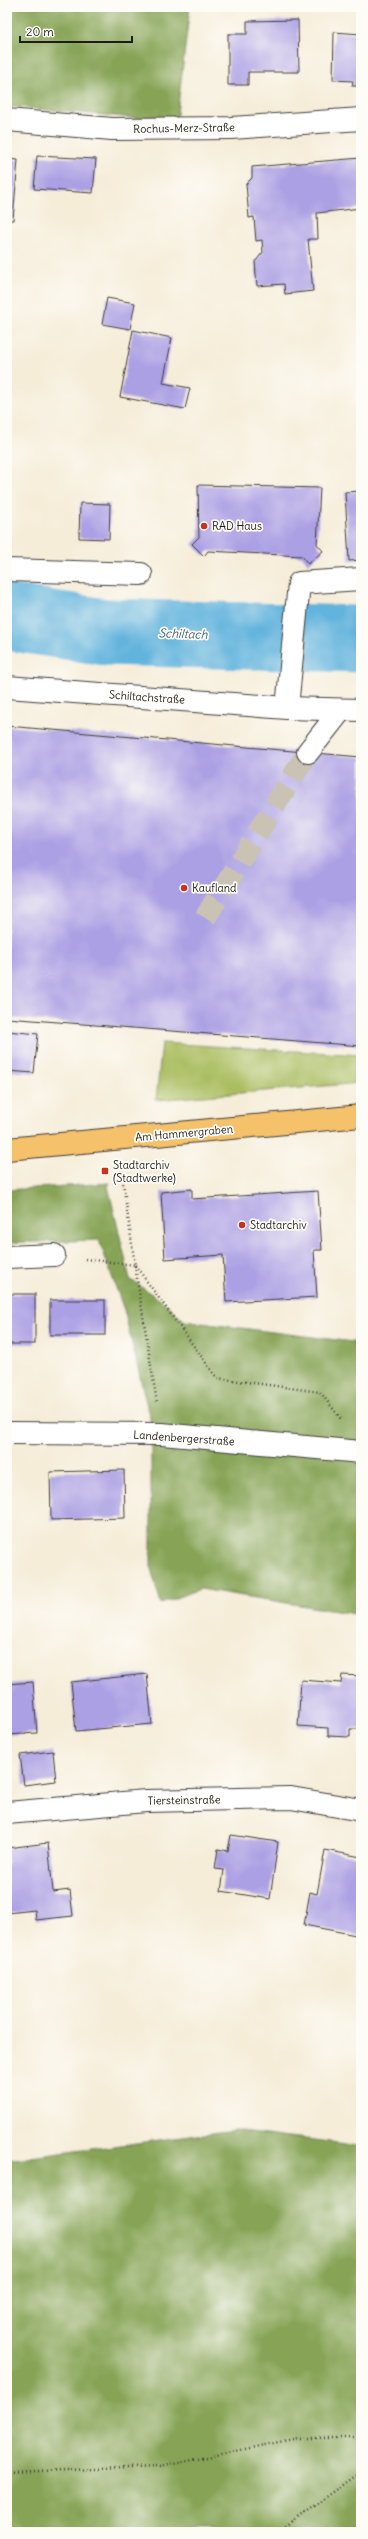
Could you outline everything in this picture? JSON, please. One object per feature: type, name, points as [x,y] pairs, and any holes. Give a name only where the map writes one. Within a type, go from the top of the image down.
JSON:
[{"type":"main road","name":"Am Hammergraben","points":[[7,1149],[361,1116]]},
{"type":"street","name":"Rochus-Merz-Straße","points":[[7,120],[120,129],[231,128],[361,119]]},
{"type":"street","points":[[7,570],[141,574]]},
{"type":"street","points":[[287,708],[299,583],[361,579]]},
{"type":"street","name":"Schiltachstraße","points":[[7,687],[287,708],[351,710]]},
{"type":"street","points":[[308,752],[351,710]]},
{"type":"street","points":[[7,1257],[54,1255]]},
{"type":"street","name":"Landenbergerstraße","points":[[7,1433],[162,1434],[361,1452]]},
{"type":"street","name":"Tiersteinstraße","points":[[7,1813],[146,1801],[291,1798],[361,1810]]},
{"type":"path","points":[[116,1139],[162,1434]]},
{"type":"path","points":[[54,1255],[135,1265],[217,1378],[320,1392]]},
{"type":"path","points":[[7,2472],[158,2467],[298,2438],[361,2438]]},
{"type":"path","points":[[278,2532],[361,2472]]},
{"type":"green space","points":[[7,7],[190,7],[176,122],[7,106]]},
{"type":"green space","points":[[162,1043],[361,1055],[361,1083],[156,1100]]},
{"type":"green space","points":[[110,1183],[108,1186],[130,1279],[166,1304],[185,1321],[361,1343],[361,1615],[200,1589],[161,1604],[151,1569],[151,1423],[124,1310],[99,1240],[7,1243],[7,1190]]},
{"type":"green space","points":[[235,2130],[361,2146],[361,2532],[7,2532],[7,2160]]},
{"type":"building","points":[[298,20],[299,72],[248,72],[248,85],[228,85],[228,34],[247,34],[247,21]]},
{"type":"building","points":[[334,32],[361,34],[361,86],[352,86],[353,81],[333,80]]},
{"type":"building","points":[[37,156],[96,159],[93,193],[34,189]]},
{"type":"building","points":[[361,158],[361,208],[317,213],[318,239],[308,239],[313,291],[285,294],[284,284],[257,286],[255,262],[263,252],[262,240],[256,241],[254,217],[249,218],[246,184],[252,178],[252,167]]},
{"type":"building","points":[[7,159],[18,160],[13,220],[7,220]]},
{"type":"building","points":[[107,298],[135,303],[130,329],[102,324]]},
{"type":"building","points":[[133,330],[172,338],[163,383],[190,388],[185,409],[120,397]]},
{"type":"building","points":[[198,485],[320,488],[317,544],[323,551],[308,564],[302,556],[208,551],[204,556],[192,544],[199,537]]},
{"type":"building","points":[[361,491],[361,560],[349,561],[345,492]]},
{"type":"building","points":[[80,503],[110,504],[109,539],[79,538]]},
{"type":"building","name":"Kaufland","points":[[7,726],[361,757],[361,1046],[7,1018]]},
{"type":"building","points":[[7,1031],[38,1034],[34,1073],[7,1071]]},
{"type":"building","name":"Stadtarchiv","points":[[192,1189],[192,1199],[318,1191],[322,1250],[314,1250],[317,1297],[226,1302],[223,1255],[165,1259],[161,1192]]},
{"type":"building","points":[[7,1294],[35,1294],[35,1344],[7,1344]]},
{"type":"building","points":[[50,1300],[105,1300],[105,1335],[50,1335]]},
{"type":"building","points":[[124,1470],[125,1518],[51,1520],[50,1472]]},
{"type":"building","points":[[147,1674],[152,1724],[76,1731],[71,1682]]},
{"type":"building","points":[[342,1675],[361,1676],[361,1729],[350,1729],[350,1737],[328,1736],[328,1728],[298,1726],[301,1680],[341,1683]]},
{"type":"building","points":[[33,1682],[37,1733],[7,1735],[7,1684]]},
{"type":"building","points":[[53,1751],[56,1781],[24,1785],[20,1755]]},
{"type":"building","points":[[231,1835],[278,1842],[270,1899],[221,1891],[224,1870],[215,1869],[218,1849],[228,1851]]},
{"type":"building","points":[[48,1843],[53,1892],[70,1890],[73,1916],[36,1920],[35,1910],[7,1913],[7,1848]]},
{"type":"building","points":[[325,1850],[361,1857],[361,1936],[304,1925],[310,1892],[317,1894]]},
{"type":"waterway","name":"Schiltach","points":[[7,617],[105,632],[361,639]]},
{"type":"tunnel","points":[[205,918],[308,752]]},
{"type":"place","name":"RAD Haus","points":[[204,526]]},
{"type":"place","name":"Kaufland","points":[[184,888]]},
{"type":"place","name":"Stadtarchiv (Stadtwerke)","points":[[105,1171]]},
{"type":"place","name":"Stadtarchiv","points":[[242,1225]]}]
